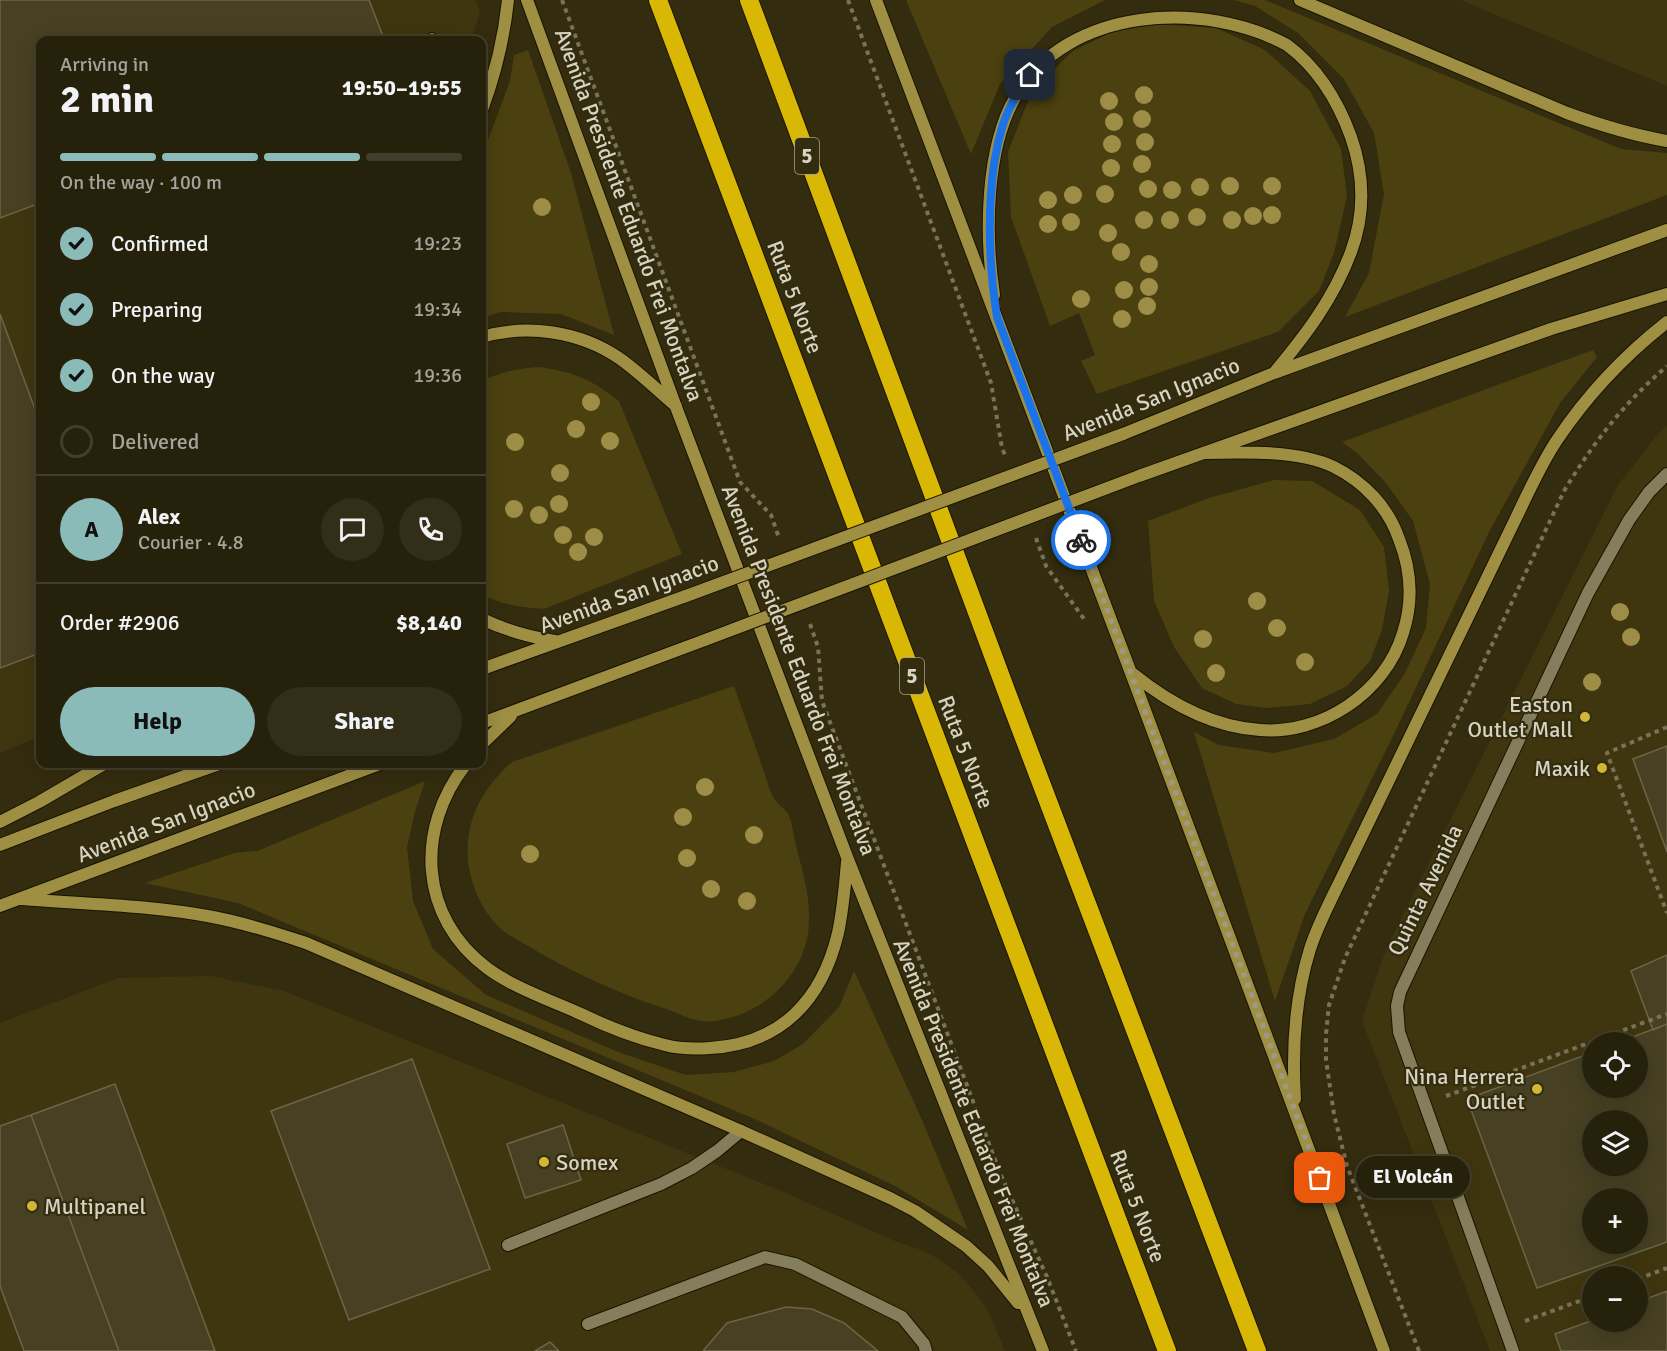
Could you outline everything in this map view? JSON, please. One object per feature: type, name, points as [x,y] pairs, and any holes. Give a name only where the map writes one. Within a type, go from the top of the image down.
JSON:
[{"type":"highway","name":"Ruta 5 Norte","points":[[658,0],[1167,1351]]},
{"type":"highway","name":"5","points":[[749,0],[1009,698],[1257,1351]]},
{"type":"main road","points":[[486,100],[500,51],[508,0]]},
{"type":"main road","name":"Avenida Presidente Eduardo Frei Montalva","points":[[528,0],[676,407],[847,857],[1042,1351]]},
{"type":"main road","points":[[876,0],[1131,673],[1384,1351]]},
{"type":"main road","points":[[1300,0],[1567,114],[1606,127],[1667,141]]},
{"type":"main road","points":[[997,317],[989,249],[992,179],[1005,119],[1030,75],[1068,42],[1114,21],[1163,11],[1189,11],[1214,15],[1264,31],[1287,45],[1308,63],[1338,105],[1356,152],[1361,177],[1359,226],[1343,273],[1304,337],[1274,373]]},
{"type":"main road","name":"Avenida San Ignacio","points":[[486,668],[1123,434],[1274,373],[1667,230]]},
{"type":"main road","points":[[486,721],[1138,476],[1551,328],[1667,294]]},
{"type":"main road","points":[[1295,1112],[1293,1071],[1295,1029],[1303,974],[1320,923],[1550,452],[1577,412],[1600,384],[1667,322]]},
{"type":"main road","points":[[486,337],[505,332],[530,330],[555,332],[580,339],[619,359],[676,407]]},
{"type":"main road","points":[[1131,673],[1180,707],[1207,718],[1236,727],[1284,730],[1308,726],[1354,701],[1383,673],[1403,633],[1409,599],[1408,568],[1396,529],[1370,492],[1333,466],[1313,460],[1286,455],[1245,452],[1203,453]]},
{"type":"main road","points":[[486,621],[534,638],[559,641]]},
{"type":"main road","points":[[486,740],[521,708]]},
{"type":"main road","points":[[0,822],[97,768]]},
{"type":"main road","name":"Avenida San Ignacio","points":[[0,845],[208,768]]},
{"type":"main road","name":"Avenida San Ignacio","points":[[0,906],[369,768]]},
{"type":"main road","points":[[463,768],[439,810],[432,834],[431,859],[439,904],[458,940],[489,970],[508,981],[604,1025],[667,1046],[696,1049],[724,1048],[751,1042],[789,1020],[818,985],[837,934],[847,857]]},
{"type":"main road","points":[[21,899],[178,911],[215,917],[295,940],[741,1131],[890,1198],[915,1211],[966,1246],[988,1266],[1028,1316]]},
{"type":"lane","name":"Quinta Avenida","points":[[1513,1351],[1399,1032],[1400,992],[1588,593],[1629,520],[1649,492],[1667,474]]},
{"type":"lane","points":[[508,1245],[661,1184],[717,1151],[741,1131]]},
{"type":"lane","points":[[588,1324],[765,1257],[795,1264],[902,1317],[924,1344],[926,1351]]},
{"type":"path","points":[[562,0],[740,483],[771,515],[783,548]]},
{"type":"path","points":[[848,0],[991,383],[1006,459]]},
{"type":"path","points":[[1419,1351],[1347,1166],[1334,1114],[1326,1060],[1329,1005],[1345,958],[1564,491],[1609,424],[1636,394],[1667,366]]},
{"type":"path","points":[[1035,534],[1047,566],[1083,617],[1087,628]]},
{"type":"path","points":[[806,614],[818,647],[822,701],[1000,1173],[1047,1277],[1076,1351]]},
{"type":"path","points":[[1667,727],[1607,753],[1667,913]]},
{"type":"path","points":[[1425,1104],[1667,1014]]},
{"type":"path","points":[[1648,1275],[1667,1268]]},
{"type":"path","points":[[1504,1329],[1582,1300]]},
{"type":"shaded area","points":[[0,0],[475,0],[480,13],[472,36],[36,36],[36,738],[0,753]]},
{"type":"shaded area","points":[[906,0],[1105,0],[1052,27],[1000,84],[971,154]]},
{"type":"shaded area","points":[[1234,0],[1265,0],[1621,149],[1667,153],[1667,195],[1345,317],[1369,273],[1384,194],[1374,133],[1344,79],[1298,33],[1255,6]]},
{"type":"shaded area","points":[[1461,0],[1667,0],[1667,86],[1494,14]]},
{"type":"shaded area","points":[[1157,24],[1216,28],[1265,50],[1310,91],[1341,149],[1347,196],[1334,253],[1319,291],[1278,332],[1097,394],[1081,361],[1095,355],[1079,313],[1050,326],[1011,217],[1008,152],[1032,91],[1073,51],[1112,32]]},
{"type":"shaded area","points":[[528,50],[571,173],[614,335],[561,314],[501,312],[486,317],[486,145],[510,81],[514,55]]},
{"type":"shaded area","points":[[1593,350],[1597,357],[1560,403],[1489,532],[1395,732],[1305,914],[1275,1001],[1194,732],[1219,745],[1274,753],[1334,739],[1377,714],[1404,675],[1426,628],[1430,584],[1413,521],[1386,483],[1357,453],[1342,442]]},
{"type":"shaded area","points":[[540,367],[582,378],[600,387],[619,401],[682,554],[544,609],[512,605],[486,597],[486,379],[525,368]]},
{"type":"shaded area","name":"Easton Outlet Mall","points":[[1667,426],[1667,1351],[1490,1351],[1362,1021],[1386,949],[1618,485],[1658,434]]},
{"type":"shaded area","points":[[1274,480],[1312,481],[1360,510],[1384,547],[1389,591],[1382,630],[1370,661],[1347,686],[1310,704],[1266,708],[1236,704],[1202,688],[1174,647],[1154,601],[1148,521],[1209,498]]},
{"type":"shaded area","points":[[734,686],[771,793],[788,814],[790,820],[807,890],[809,920],[803,954],[785,983],[773,995],[745,1013],[723,1020],[705,1022],[694,1020],[598,983],[545,956],[504,931],[483,907],[476,892],[470,873],[468,838],[478,805],[498,775],[512,762]]},
{"type":"shaded area","points":[[425,781],[407,847],[413,901],[433,949],[486,995],[618,1052],[686,1075],[734,1072],[774,1061],[803,1044],[839,1007],[854,971],[922,1120],[968,1230],[895,1186],[757,1120],[238,903],[145,883],[235,853],[257,851]]},
{"type":"shaded area","points":[[211,976],[284,991],[779,1190],[897,1242],[919,1249],[939,1259],[958,1273],[975,1292],[989,1313],[1005,1351],[0,1351],[0,1023],[118,978]]},
{"type":"building","points":[[0,0],[369,0],[383,36],[36,36],[36,204],[0,218]]},
{"type":"building","points":[[0,314],[36,412],[36,654],[0,668]]},
{"type":"building","points":[[1667,746],[1667,852],[1633,759]]},
{"type":"building","points":[[1667,955],[1667,1024],[1653,1030],[1631,971]]},
{"type":"building","points":[[1667,1024],[1667,1242],[1648,1249],[1648,1188],[1582,1188],[1582,1254],[1633,1254],[1599,1266],[1582,1266],[1582,1272],[1537,1288],[1467,1099],[1582,1056],[1582,1098],[1648,1098],[1648,1032],[1646,1032]]},
{"type":"building","points":[[412,1059],[490,1269],[349,1320],[271,1111]]},
{"type":"building","points":[[115,1084],[215,1351],[119,1351],[31,1115]]},
{"type":"building","name":"Multipanel","points":[[31,1115],[119,1351],[24,1351],[0,1286],[0,1126]]},
{"type":"building","name":"Somex","points":[[563,1125],[581,1180],[525,1198],[507,1144]]},
{"type":"building","points":[[1667,1291],[1667,1351],[1561,1351],[1555,1334],[1582,1324],[1582,1332],[1648,1332],[1648,1298]]},
{"type":"building","points":[[786,1307],[812,1309],[844,1323],[878,1351],[703,1351],[727,1323]]},
{"type":"building","points":[[550,1342],[559,1351],[535,1351]]},
{"type":"way so far","points":[[1081,540],[1320,1178]]},
{"type":"place","name":"Easton Outlet Mall","points":[[1585,717]]},
{"type":"place","name":"Maxik","points":[[1602,768]]},
{"type":"place","name":"Nina Herrera Outlet","points":[[1537,1089]]},
{"type":"place","name":"Somex","points":[[544,1162]]},
{"type":"place","name":"El Volcán","points":[[1320,1178]]},
{"type":"place","name":"Multipanel","points":[[32,1206]]},
{"type":"route","points":[[1030,75],[1005,119],[998,143],[989,215],[992,283],[997,317],[1081,540]]}]
